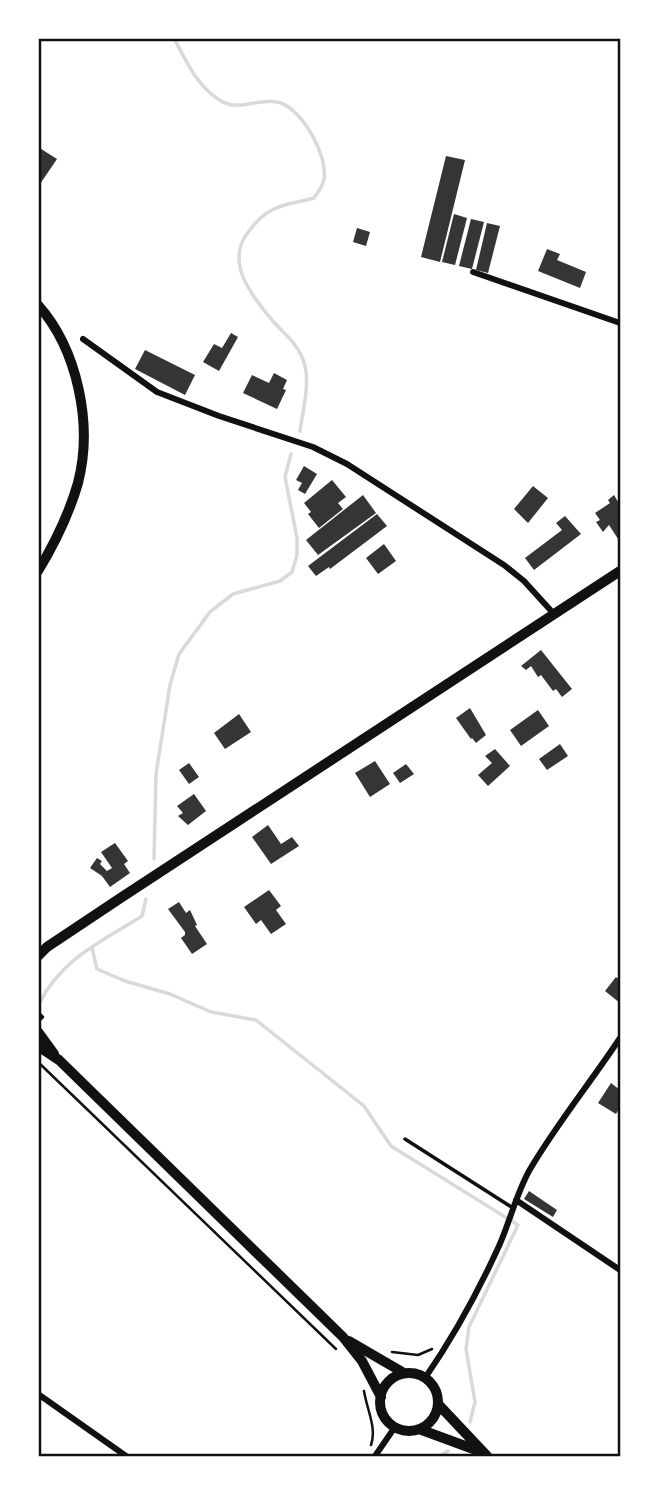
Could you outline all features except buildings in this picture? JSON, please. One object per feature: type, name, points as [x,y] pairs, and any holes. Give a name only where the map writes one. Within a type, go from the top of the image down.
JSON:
[{"type":"main road","points":[[38,305],[52,320],[75,374],[81,411],[82,442],[79,480],[71,504],[61,530],[38,571]]},
{"type":"main road","points":[[38,956],[43,948],[621,571]]},
{"type":"main road","points":[[38,1032],[59,1060],[343,1337],[362,1361],[381,1396],[383,1414],[395,1427],[419,1429],[441,1435],[483,1454]]},
{"type":"main road","points":[[38,1046],[59,1060]]},
{"type":"main road","points":[[343,1337],[404,1373],[419,1374],[435,1389],[438,1404],[435,1415],[419,1429]]},
{"type":"main road","points":[[381,1396],[385,1386],[393,1378],[404,1373]]},
{"type":"main road","points":[[438,1404],[483,1454]]},
{"type":"street","points":[[473,272],[621,323]]},
{"type":"street","points":[[83,339],[157,392],[313,447],[347,464],[504,565],[524,581],[554,614]]},
{"type":"street","points":[[425,1378],[463,1318],[508,1226],[530,1170],[621,1038]]},
{"type":"street","points":[[516,1200],[621,1270]]},
{"type":"street","points":[[38,1394],[126,1457]]},
{"type":"street","points":[[375,1457],[395,1427]]},
{"type":"lane","points":[[405,1139],[513,1212]]},
{"type":"path","points":[[38,1012],[43,1017],[38,1022]]},
{"type":"path","points":[[38,1062],[339,1352]]},
{"type":"path","points":[[386,1349],[404,1355],[418,1355],[431,1351],[436,1344],[444,1350]]},
{"type":"path","points":[[363,1383],[368,1413],[374,1429],[370,1444],[380,1450]]},
{"type":"waterway","points":[[174,38],[192,72],[210,93],[233,105],[273,101],[281,103],[298,115],[305,124],[322,159],[324,179],[314,198],[282,206],[265,214],[249,231],[239,254],[243,277],[249,289],[302,357],[307,384],[300,431]]},
{"type":"waterway","points":[[154,859],[156,774],[170,685],[179,654],[210,612],[233,594],[280,581],[292,572],[297,555],[297,538],[285,477],[291,454]]},
{"type":"waterway","points":[[39,1004],[48,988],[70,963],[142,916],[146,899]]},
{"type":"waterway","points":[[92,948],[97,969],[125,981],[170,994],[211,1012],[256,1020],[364,1106],[391,1146],[518,1225],[469,1327],[466,1349],[475,1402],[470,1422]]},
{"type":"waterway","points":[[439,1456],[448,1451]]}]
